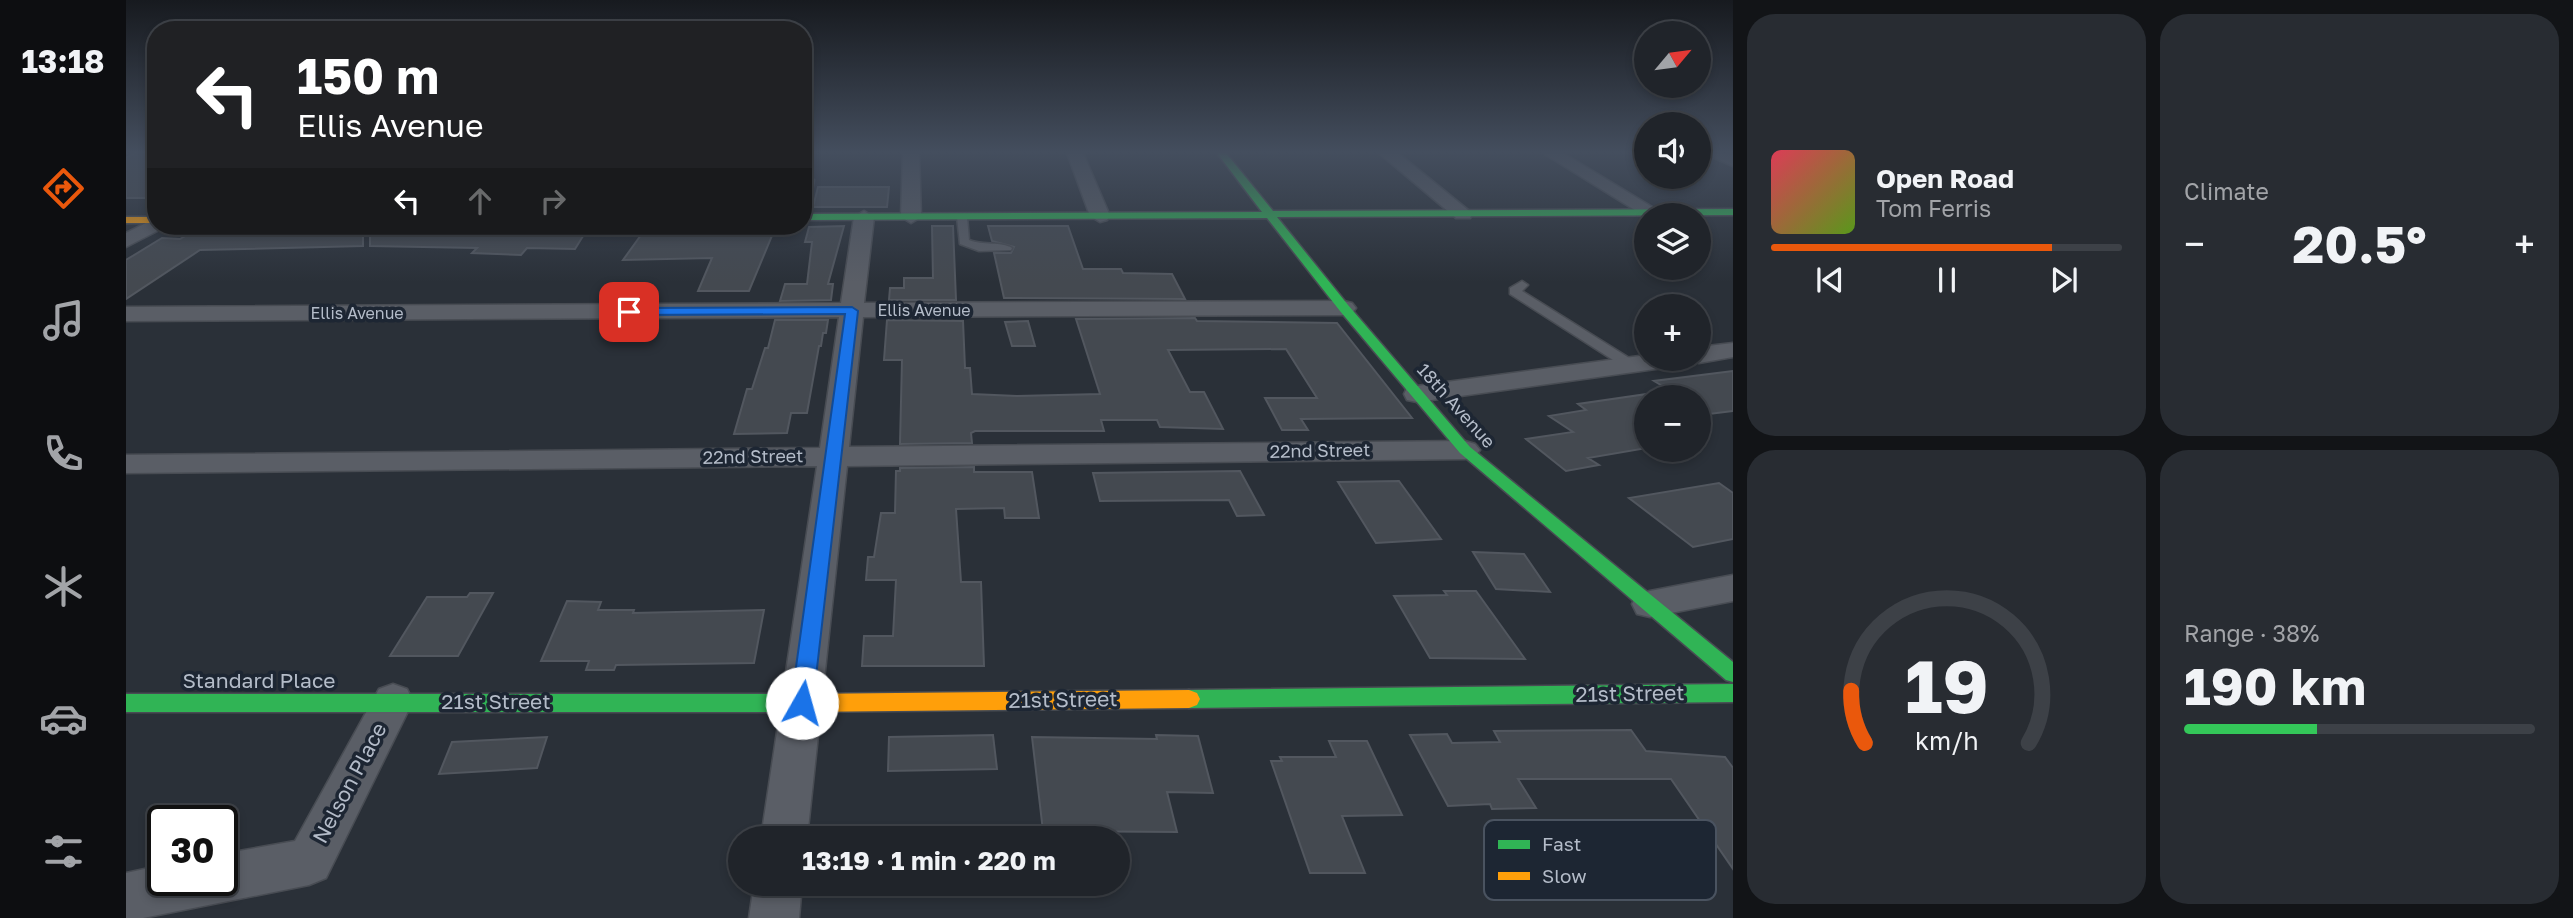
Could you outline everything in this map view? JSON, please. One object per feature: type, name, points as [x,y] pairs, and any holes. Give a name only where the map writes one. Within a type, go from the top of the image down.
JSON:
[{"type":"main road","name":"18th Avenue","points":[[1255,196],[1344,308],[1465,450],[1733,674]]},
{"type":"main road","points":[[1711,212],[1733,212]]},
{"type":"main road","points":[[812,215],[962,217],[1634,213]]},
{"type":"main road","points":[[126,220],[147,221]]},
{"type":"main road","name":"21st Street","points":[[393,701],[802,703],[1733,693]]},
{"type":"main road","name":"Standard Place","points":[[126,704],[393,701]]},
{"type":"street","points":[[911,196],[911,217]]},
{"type":"street","points":[[1092,196],[1100,216]]},
{"type":"street","points":[[1440,196],[1463,214]]},
{"type":"street","points":[[786,826],[864,217]]},
{"type":"street","points":[[126,241],[147,228]]},
{"type":"street","name":"Ellis Avenue","points":[[126,314],[1344,308]]},
{"type":"street","points":[[1711,353],[1733,350]]},
{"type":"street","points":[[1417,394],[1634,364]]},
{"type":"street","name":"22nd Street","points":[[126,464],[1465,450]]},
{"type":"street","points":[[1650,604],[1733,588]]},
{"type":"street","name":"Nelson Place","points":[[238,875],[309,862],[393,701]]},
{"type":"street","points":[[774,918],[777,896]]},
{"type":"lane","points":[[962,217],[964,242],[979,248],[1007,248]]},
{"type":"lane","points":[[1522,285],[1514,291],[1629,365]]},
{"type":"building","points":[[126,196],[147,196],[147,198],[126,198]]},
{"type":"building","points":[[816,196],[888,196],[887,207],[813,207]]},
{"type":"building","points":[[844,226],[828,284],[833,284],[831,300],[780,301],[785,284],[807,284],[812,242],[805,242],[807,235],[812,235],[812,227]]},
{"type":"building","points":[[932,226],[953,226],[956,300],[889,300],[890,288],[904,288],[904,278],[933,278]]},
{"type":"building","points":[[988,226],[1068,226],[1083,269],[1121,269],[1123,273],[1172,274],[1185,299],[1004,298],[994,253],[1011,253],[1014,247],[992,241]]},
{"type":"building","points":[[187,235],[363,235],[363,246],[200,250],[126,299],[126,260],[162,238],[180,239]]},
{"type":"building","points":[[370,235],[584,235],[575,249],[527,248],[521,255],[472,253],[477,248],[370,246]]},
{"type":"building","points":[[641,235],[772,235],[749,291],[698,291],[712,258],[623,260]]},
{"type":"building","points":[[1195,318],[1197,321],[1337,323],[1412,418],[1301,419],[1308,430],[1282,430],[1265,398],[1317,398],[1286,349],[1168,350],[1190,392],[1204,392],[1223,429],[1160,427],[1157,420],[1101,420],[1104,431],[975,431],[971,433],[972,443],[900,444],[902,360],[884,360],[887,320],[963,321],[965,368],[970,368],[972,394],[1017,396],[1100,394],[1076,319]]},
{"type":"building","points":[[775,320],[828,320],[826,333],[823,333],[819,346],[807,413],[791,413],[787,433],[734,434],[747,389],[752,389],[765,348],[768,348]]},
{"type":"building","points":[[1028,321],[1035,346],[1012,346],[1005,322]]},
{"type":"building","points":[[1733,371],[1733,411],[1711,414],[1711,385],[1661,385],[1654,381]]},
{"type":"building","points":[[1634,396],[1634,450],[1588,458],[1599,465],[1566,471],[1526,439],[1573,432],[1549,416],[1586,410],[1578,404]]},
{"type":"building","points":[[974,467],[974,472],[1032,472],[1039,518],[1005,518],[1004,508],[956,509],[961,582],[981,582],[984,666],[862,666],[864,636],[893,636],[896,580],[866,580],[868,557],[874,557],[881,513],[895,513],[896,471],[900,471],[900,468]]},
{"type":"building","points":[[1240,471],[1264,515],[1237,516],[1229,500],[1100,501],[1093,473]]},
{"type":"building","points":[[1399,481],[1441,539],[1376,543],[1338,482]]},
{"type":"building","points":[[1719,483],[1733,493],[1733,539],[1693,547],[1629,498]]},
{"type":"building","points":[[1473,552],[1524,554],[1550,592],[1496,589]]},
{"type":"building","points":[[1444,591],[1476,591],[1525,659],[1430,658],[1394,596],[1447,595]]},
{"type":"building","points":[[470,593],[493,593],[458,656],[390,656],[427,597],[467,597]]},
{"type":"building","points":[[567,601],[601,602],[598,610],[634,610],[633,613],[764,610],[754,663],[616,665],[614,670],[586,670],[589,661],[541,661]]},
{"type":"building","points":[[1631,730],[1646,751],[1725,757],[1733,768],[1733,869],[1716,844],[1716,820],[1699,820],[1671,779],[1518,779],[1536,808],[1492,809],[1490,804],[1448,806],[1410,735],[1447,734],[1452,743],[1500,742],[1494,731]]},
{"type":"building","points":[[993,735],[997,769],[888,771],[889,737]]},
{"type":"building","points":[[1156,735],[1198,736],[1213,793],[1167,792],[1177,832],[1130,832],[1130,826],[1042,826],[1032,737],[1157,739]]},
{"type":"building","points":[[547,737],[537,768],[439,774],[452,742]]},
{"type":"building","points":[[1329,741],[1367,741],[1402,815],[1342,816],[1365,873],[1310,873],[1271,761],[1282,761],[1280,757],[1336,757]]},
{"type":"traffic: fast","points":[[1255,196],[1344,308],[1465,450],[1733,674]]},
{"type":"traffic: fast","points":[[812,217],[1733,212]]},
{"type":"traffic: fast","points":[[1189,699],[1733,693]]},
{"type":"traffic: fast","points":[[126,703],[800,703]]},
{"type":"traffic: slow","points":[[126,220],[147,220]]},
{"type":"traffic: slow","points":[[800,703],[1189,699]]},
{"type":"route","points":[[629,312],[852,311],[802,703]]}]
